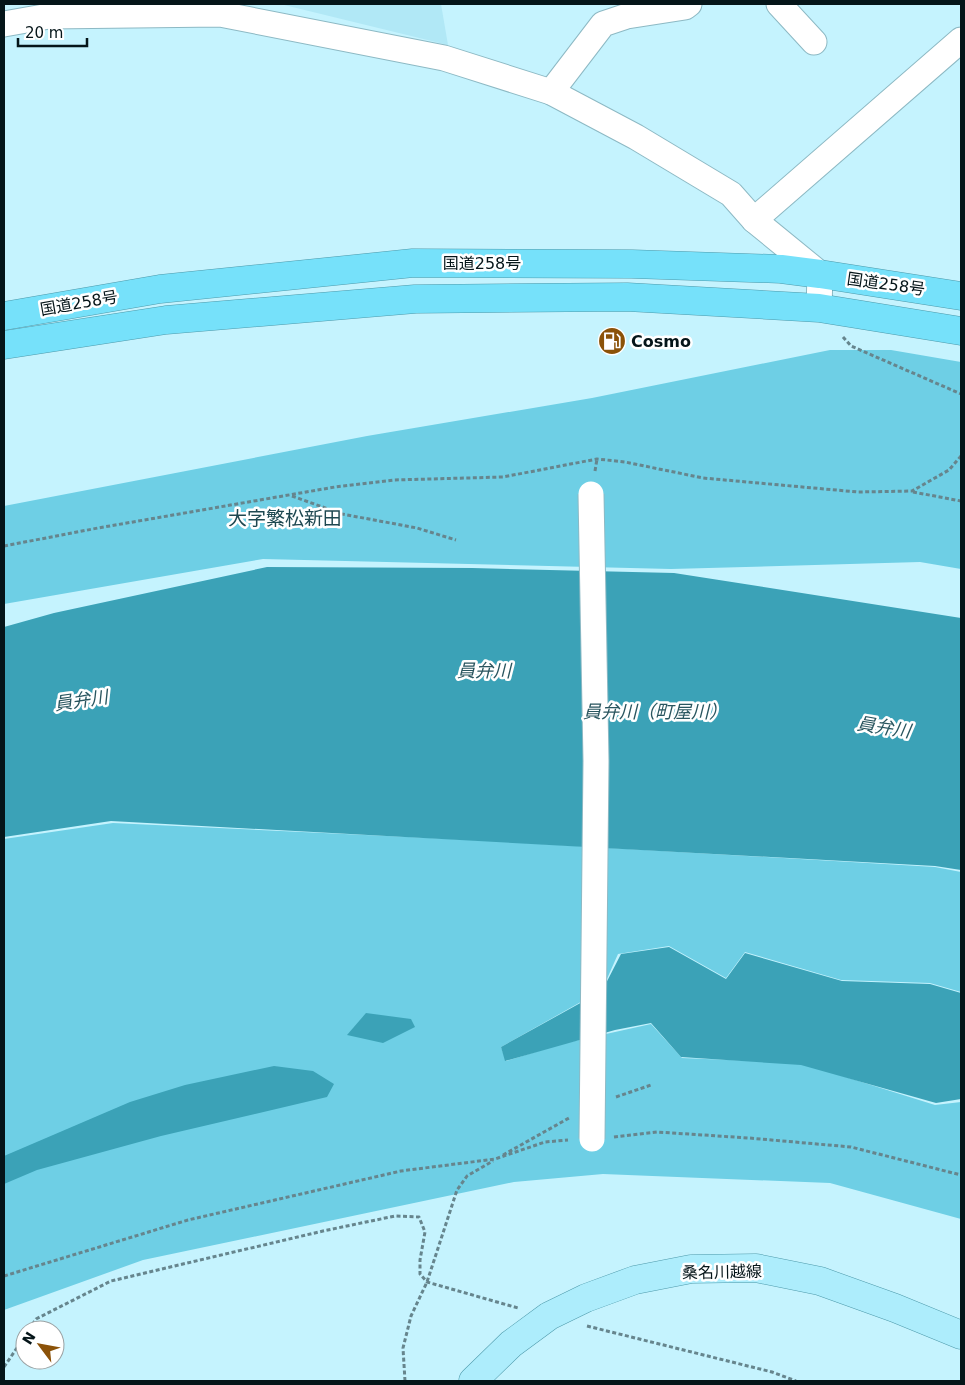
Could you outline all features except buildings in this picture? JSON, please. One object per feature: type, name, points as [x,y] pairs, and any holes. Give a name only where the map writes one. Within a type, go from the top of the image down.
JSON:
[{"type":"highway","name":"国道258号","points":[[4,316],[160,289],[413,263],[632,264],[781,269],[961,296]]},
{"type":"highway","name":"国道258号","points":[[4,345],[166,320],[415,299],[627,297],[819,308],[961,331]]},
{"type":"main road","name":"桑名川越線","points":[[473,1381],[511,1344],[550,1316],[586,1298],[635,1280],[691,1269],[756,1268],[820,1281],[895,1308],[961,1335]]},
{"type":"street","points":[[551,92],[604,24],[624,10],[685,7],[689,4]]},
{"type":"street","points":[[784,5],[814,42]]},
{"type":"street","points":[[4,24],[49,16],[221,9],[444,58],[551,92],[636,137],[731,194],[754,220],[820,274],[819,308]]},
{"type":"street","points":[[754,220],[961,40]]},
{"type":"street","points":[[591,494],[596,761],[592,1139]]},
{"type":"path","points":[[819,308],[850,346],[961,394]]},
{"type":"path","points":[[912,492],[949,470],[961,456]]},
{"type":"path","points":[[4,546],[98,528],[335,488],[394,480],[503,477],[597,459],[625,462],[703,478],[858,492],[912,492],[961,501]]},
{"type":"path","points":[[291,495],[342,514],[417,528],[456,540]]},
{"type":"path","points":[[4,1276],[188,1220],[401,1171],[495,1159],[545,1142],[657,1132],[749,1138],[851,1147],[961,1175]]},
{"type":"path","points":[[404,1381],[403,1348],[411,1316],[427,1282],[458,1190],[467,1176],[495,1159]]},
{"type":"path","points":[[35,1320],[111,1281],[395,1216],[419,1217],[426,1232],[420,1260],[420,1274],[427,1282],[550,1316],[772,1372],[796,1381]]},
{"type":"path","points":[[4,1367],[15,1351]]},
{"type":"shaded area","points":[[280,4],[441,4],[448,45]]},
{"type":"shaded area","points":[[830,350],[891,350],[961,362],[961,569],[920,562],[671,569],[263,559],[4,604],[4,506],[367,436],[592,398]]},
{"type":"shaded area","points":[[113,823],[493,841],[935,867],[961,872],[961,992],[930,983],[841,980],[745,952],[726,978],[669,946],[618,954],[602,990],[501,1047],[506,1061],[561,1044],[651,1024],[682,1058],[801,1063],[935,1105],[961,1102],[961,1219],[830,1183],[603,1174],[514,1182],[143,1260],[4,1310],[4,839]]},
{"type":"water","name":"員弁川（町屋川）","points":[[267,567],[472,568],[674,573],[961,618],[961,870],[935,866],[111,821],[4,837],[4,627],[54,613]]},
{"type":"water","points":[[669,947],[726,979],[745,953],[842,981],[930,984],[961,993],[961,1099],[936,1103],[801,1065],[681,1057],[651,1023],[615,1030],[505,1061],[501,1047],[602,991],[621,954]]},
{"type":"water","points":[[366,1013],[411,1019],[415,1027],[383,1043],[347,1035]]},
{"type":"water","points":[[274,1066],[313,1071],[334,1084],[327,1097],[161,1136],[37,1170],[4,1184],[4,1156],[130,1102],[185,1085]]},
{"type":"place","name":"Cosmo","points":[[612,341]]},
{"type":"district","name":"大字繁松新田","points":[[285,518]]},
{"type":"water label","name":"員弁川","points":[[484,670]]},
{"type":"water label","name":"員弁川","points":[[81,700]]},
{"type":"water label","name":"員弁川","points":[[884,727]]}]
